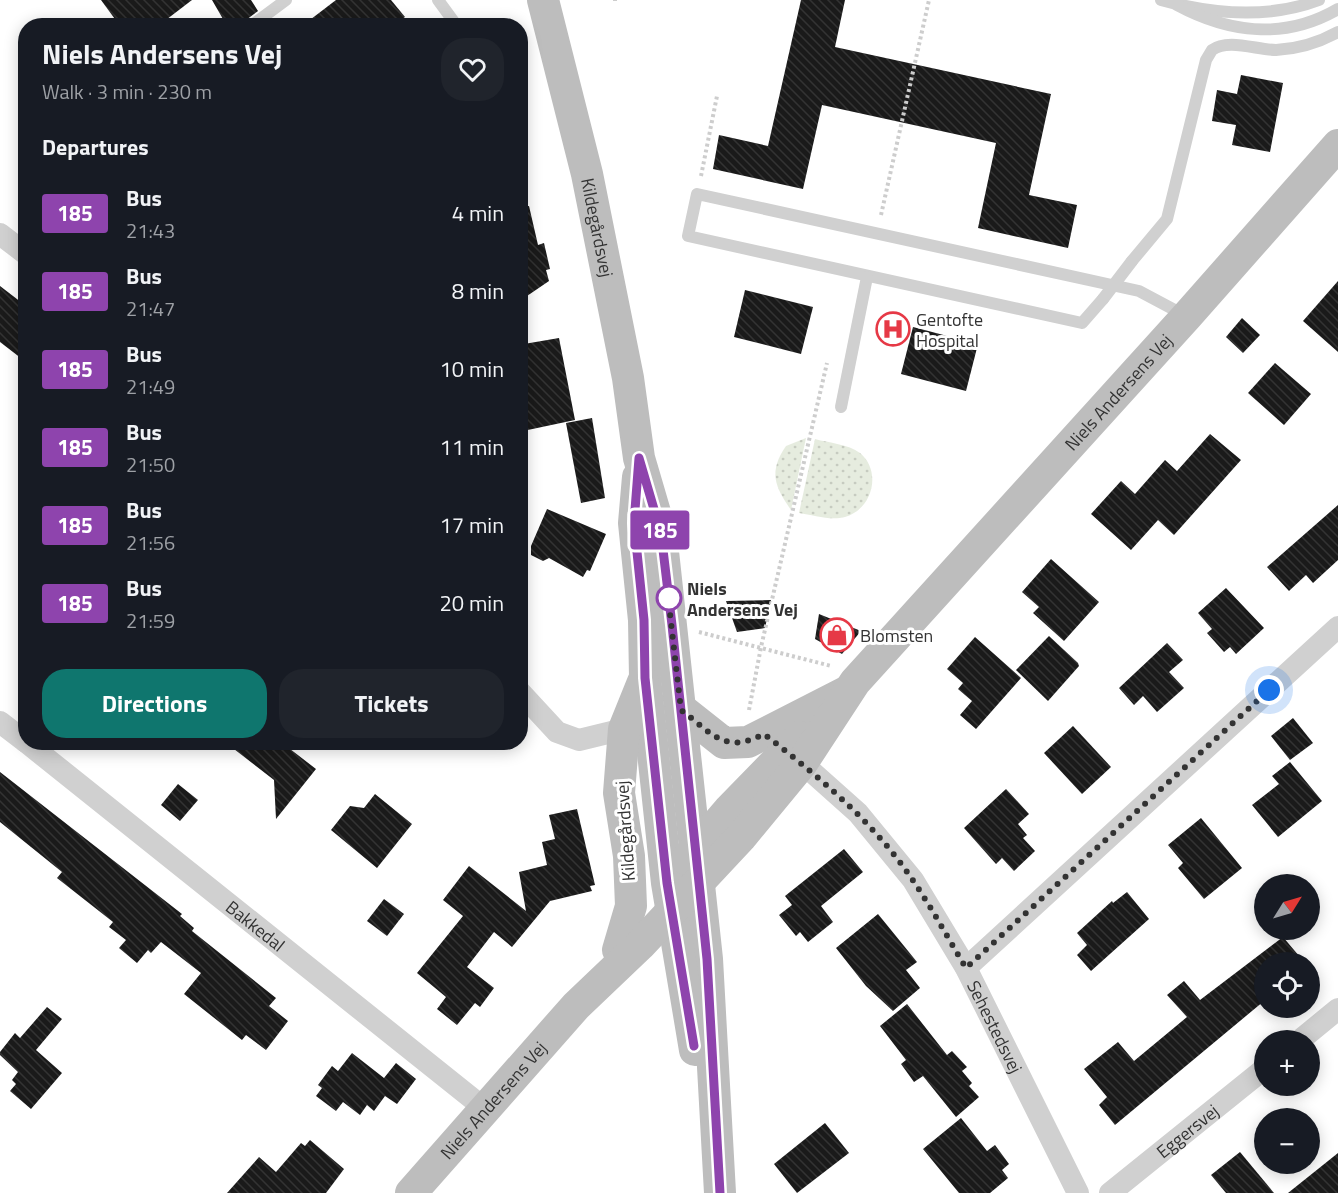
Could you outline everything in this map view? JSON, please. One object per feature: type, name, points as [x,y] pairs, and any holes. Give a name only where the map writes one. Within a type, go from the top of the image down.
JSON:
[{"type":"street","name":"Kildegårdsvej","points":[[543,0],[562,69],[594,206],[628,378],[639,458],[661,533],[707,959],[719,1193]]},
{"type":"street","name":"Niels Andersens Vej","points":[[411,1193],[669,898],[696,848],[784,750],[852,686],[1187,316],[1338,145]]},
{"type":"street","points":[[0,234],[18,248]]},
{"type":"street","name":"Kildegårdsvej","points":[[639,458],[634,523],[644,620],[645,678],[669,898],[719,1193]]},
{"type":"street","points":[[966,968],[1338,627]]},
{"type":"street","name":"Kildegårdsvej","points":[[618,950],[630,906],[629,856],[620,792],[624,729],[645,678]]},
{"type":"street","points":[[681,710],[724,743],[748,742],[784,750],[852,686]]},
{"type":"street","points":[[528,701],[557,732],[579,740],[624,729]]},
{"type":"street","name":"Bakkedal","points":[[0,722],[18,736]]},
{"type":"street","name":"Bakkedal","points":[[36,750],[484,1108]]},
{"type":"street","name":"Niels Andersens Vej","points":[[576,1006],[618,950],[669,898],[700,883],[784,750]]},
{"type":"street","name":"Sehestedsvej","points":[[784,750],[858,813],[913,880],[966,968],[1078,1193]]},
{"type":"street","points":[[1312,1030],[1338,1009]]},
{"type":"street","name":"Eggersvej","points":[[1110,1193],[1254,1077]]},
{"type":"lane","points":[[262,18],[286,0]]},
{"type":"lane","points":[[438,0],[451,18]]},
{"type":"lane","points":[[1161,0],[1177,5],[1204,20],[1245,29],[1290,26],[1338,9]]},
{"type":"lane","points":[[1177,5],[1261,13],[1281,11],[1320,0]]},
{"type":"lane","points":[[1187,316],[1139,291],[877,232],[698,194],[688,236],[1082,323],[1103,299],[1132,261],[1167,219],[1206,60],[1212,50],[1228,45],[1276,50],[1292,48],[1314,43],[1338,32]]},
{"type":"lane","points":[[841,407],[867,277]]},
{"type":"path","points":[[877,232],[930,0]]},
{"type":"path","points":[[698,194],[717,96]]},
{"type":"path","points":[[724,743],[748,715],[761,647],[828,360]]},
{"type":"path","points":[[672,625],[826,662],[852,686]]},
{"type":"shaded area","points":[[806,438],[791,510],[781,494],[775,472],[780,455],[786,446]]},
{"type":"shaded area","points":[[815,439],[850,448],[860,453],[867,461],[871,469],[871,489],[868,498],[855,513],[834,518],[799,513]]},
{"type":"building","points":[[101,0],[192,0],[168,18],[114,18]]},
{"type":"building","points":[[212,0],[251,0],[258,11],[249,18],[222,18]]},
{"type":"building","points":[[336,0],[391,0],[405,17],[404,18],[312,18]]},
{"type":"building","points":[[801,0],[845,0],[835,47],[1051,94],[1029,195],[1077,205],[1068,248],[978,228],[996,143],[822,105],[803,189],[713,169],[719,135],[768,146]]},
{"type":"building","points":[[1241,75],[1283,83],[1270,152],[1232,145],[1236,125],[1212,121],[1217,90],[1237,94]]},
{"type":"building","points":[[528,206],[538,245],[544,243],[550,269],[546,270],[549,281],[528,295]]},
{"type":"building","points":[[1338,281],[1338,352],[1303,321]]},
{"type":"building","points":[[0,286],[18,300],[18,356],[0,342]]},
{"type":"building","points":[[745,290],[813,307],[801,354],[734,337]]},
{"type":"building","points":[[1242,318],[1260,335],[1243,353],[1226,337]]},
{"type":"building","points":[[913,327],[978,344],[966,391],[901,374]]},
{"type":"building","points":[[559,338],[575,420],[528,430],[528,343]]},
{"type":"building","points":[[1275,363],[1311,394],[1284,425],[1248,393]]},
{"type":"building","points":[[592,418],[605,498],[581,503],[566,423]]},
{"type":"building","points":[[1210,434],[1241,460],[1174,535],[1158,520],[1131,550],[1091,514],[1121,481],[1135,494],[1165,460],[1177,471]]},
{"type":"building","points":[[1338,505],[1338,560],[1313,583],[1306,575],[1289,591],[1267,567]]},
{"type":"building","points":[[547,509],[606,534],[590,571],[587,570],[583,577],[549,558],[543,561],[531,555],[531,546]]},
{"type":"building","points":[[1051,559],[1099,602],[1064,641],[1033,613],[1039,607],[1022,592]]},
{"type":"building","points":[[1226,588],[1264,628],[1236,654],[1230,647],[1224,652],[1207,633],[1212,629],[1198,613]]},
{"type":"building","points":[[771,600],[765,628],[737,632],[726,601]]},
{"type":"building","name":"Blomsten","points":[[819,614],[861,631],[842,654],[815,639]]},
{"type":"building","points":[[1049,636],[1079,666],[1048,701],[1016,670]]},
{"type":"building","points":[[975,637],[1021,678],[976,729],[960,715],[972,701],[958,689],[963,683],[947,669]]},
{"type":"building","points":[[1167,643],[1183,660],[1169,672],[1184,688],[1157,712],[1143,696],[1134,705],[1119,688]]},
{"type":"building","points":[[1293,718],[1313,743],[1290,760],[1271,736]]},
{"type":"building","points":[[1073,726],[1111,767],[1082,794],[1044,753]]},
{"type":"building","points":[[235,750],[291,750],[316,769],[276,819],[274,780]]},
{"type":"building","points":[[1290,762],[1322,801],[1278,837],[1252,805],[1279,784],[1272,776]]},
{"type":"building","points":[[0,772],[182,914],[180,916],[194,928],[192,931],[276,998],[269,1006],[288,1021],[266,1050],[246,1035],[242,1040],[184,994],[201,973],[161,942],[151,953],[148,950],[137,963],[119,948],[126,940],[109,927],[113,922],[57,878],[62,872],[0,822]]},
{"type":"building","points":[[178,784],[198,800],[180,821],[161,805]]},
{"type":"building","points":[[1006,789],[1029,814],[1018,824],[1027,835],[1023,838],[1035,851],[1014,871],[1002,858],[996,864],[964,828]]},
{"type":"building","points":[[375,794],[412,824],[377,868],[331,830],[350,806],[364,808]]},
{"type":"building","points":[[577,809],[595,885],[590,886],[592,891],[550,901],[512,947],[494,932],[467,967],[494,988],[480,1007],[475,1003],[457,1025],[437,1009],[446,997],[417,973],[463,916],[443,900],[469,866],[526,911],[519,872],[547,865],[542,842],[555,839],[549,815]]},
{"type":"building","points":[[1201,818],[1242,868],[1204,899],[1178,868],[1183,863],[1168,845]]},
{"type":"building","points":[[844,849],[863,872],[821,906],[833,922],[808,942],[800,932],[796,936],[779,915],[792,905],[785,896]]},
{"type":"building","points":[[1127,892],[1149,919],[1091,971],[1077,955],[1087,945],[1077,933],[1112,901],[1113,903]]},
{"type":"building","points":[[384,899],[404,914],[387,936],[367,921]]},
{"type":"building","points":[[878,914],[917,962],[906,970],[920,988],[893,1011],[866,986],[836,948]]},
{"type":"building","points":[[1279,940],[1286,940],[1296,952],[1263,952]]},
{"type":"building","points":[[1254,959],[1254,1009],[1115,1125],[1099,1105],[1107,1097],[1084,1069],[1118,1042],[1134,1061],[1187,1017],[1167,995],[1184,981],[1200,1000]]},
{"type":"building","points":[[907,1004],[947,1055],[952,1051],[967,1067],[962,1071],[972,1083],[969,1086],[979,1097],[956,1117],[923,1076],[914,1082],[901,1064],[906,1060],[880,1026]]},
{"type":"building","points":[[47,1007],[62,1019],[36,1050],[62,1073],[31,1109],[10,1091],[16,1084],[12,1080],[18,1072],[0,1055],[0,1052],[15,1033],[20,1038]]},
{"type":"building","points":[[352,1053],[384,1078],[396,1063],[416,1079],[397,1104],[385,1096],[374,1111],[367,1105],[360,1115],[343,1102],[336,1111],[316,1096],[322,1088],[318,1085],[332,1066],[338,1071]]},
{"type":"building","points":[[961,1118],[987,1151],[995,1145],[1009,1164],[1002,1170],[1008,1178],[990,1193],[959,1193],[923,1149]]},
{"type":"building","points":[[825,1123],[849,1153],[797,1193],[774,1164]]},
{"type":"building","points":[[310,1140],[344,1169],[326,1193],[227,1193],[259,1157],[276,1172],[301,1143],[305,1146]]},
{"type":"building","points":[[1240,1152],[1254,1169],[1254,1174],[1258,1174],[1274,1193],[1226,1193],[1211,1175]]},
{"type":"building","points":[[1338,1153],[1338,1193],[1288,1193],[1312,1174],[1320,1174],[1320,1167]]},
{"type":"bus line","name":"185","points":[[694,1046],[667,883],[645,678],[644,620],[634,523],[639,458],[661,533],[672,625],[707,959],[720,1193]]},
{"type":"place","name":"Gentofte Hospital","points":[[893,329]]},
{"type":"place","name":"Niels Andersens Vej","points":[[669,598]]},
{"type":"place","name":"Blomsten","points":[[837,635]]},
{"type":"route","points":[[669,598],[668,596],[681,710],[724,743],[748,742],[764,734],[802,763],[858,813],[913,880],[966,968],[1269,690]]}]
